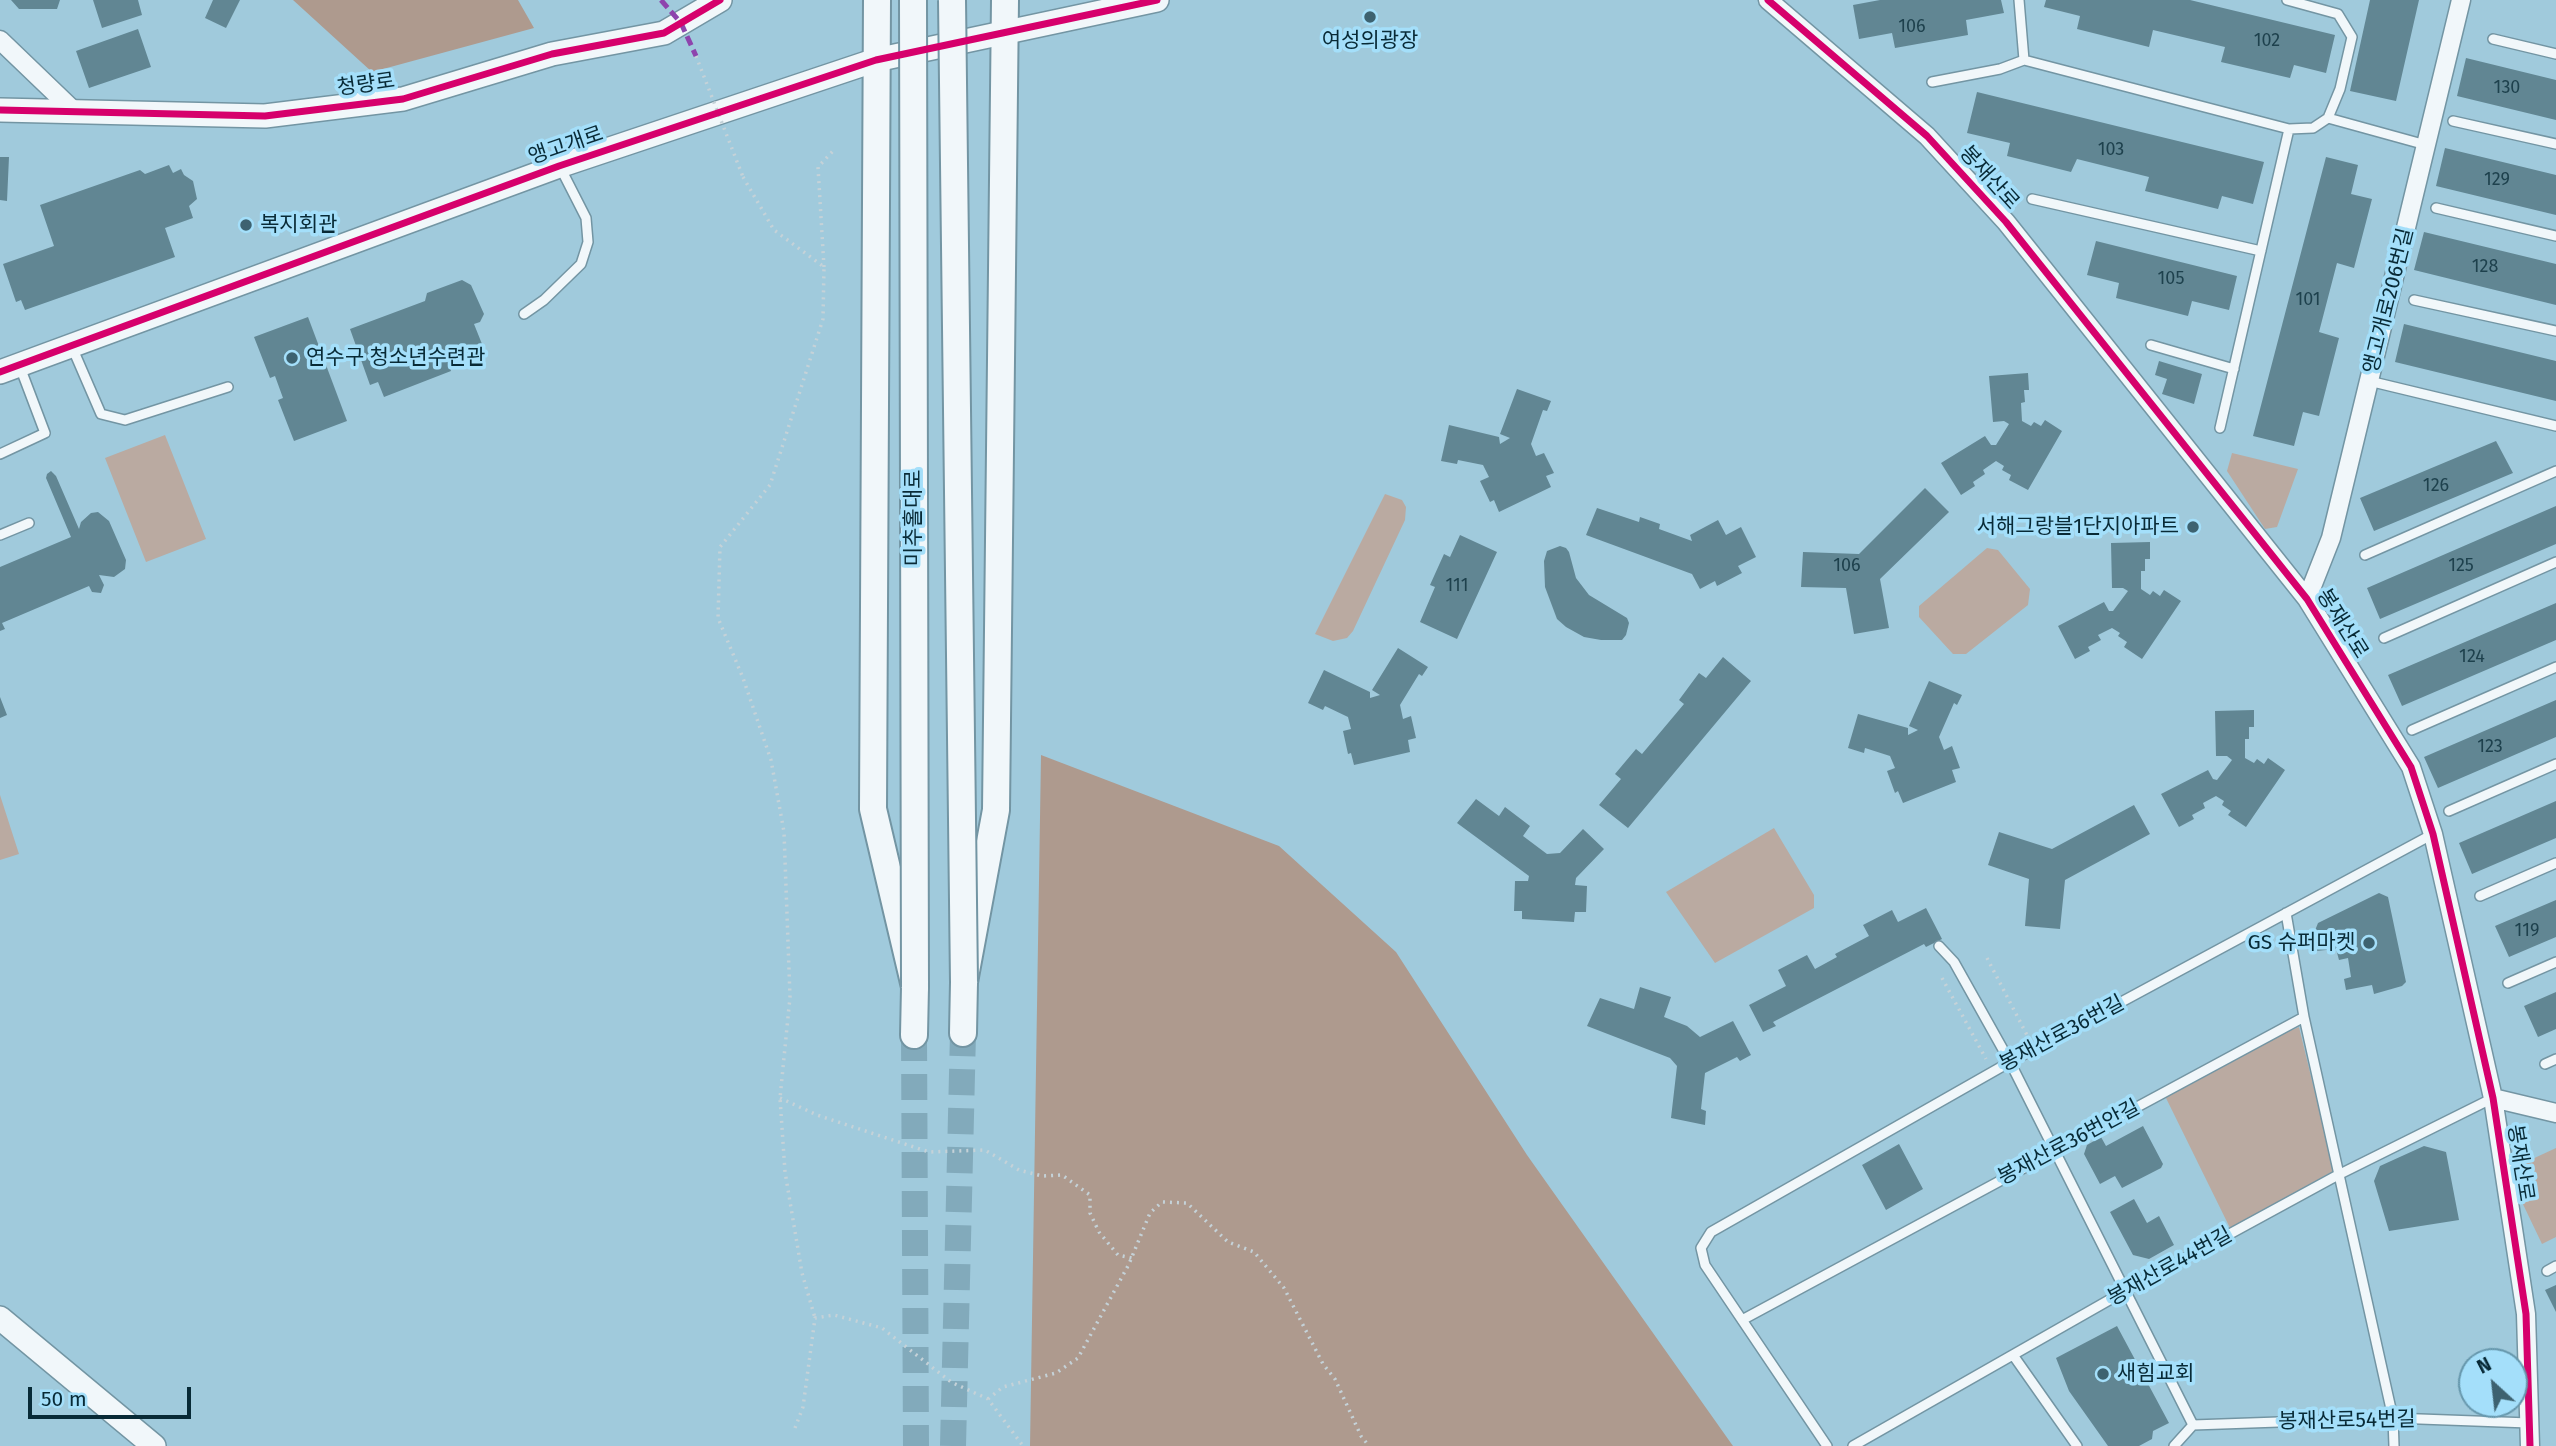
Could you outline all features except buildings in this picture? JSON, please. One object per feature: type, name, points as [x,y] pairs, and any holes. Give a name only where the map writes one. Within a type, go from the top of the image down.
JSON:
[{"type":"main road","points":[[877,0],[873,809],[915,987]]},
{"type":"main road","name":"미추홀대로","points":[[913,0],[914,1035]]},
{"type":"main road","name":"미추홀대로","points":[[951,0],[964,982],[962,1034]]},
{"type":"main road","points":[[964,982],[996,810],[1005,0]]},
{"type":"street","name":"청량로","points":[[0,110],[265,116],[403,99],[552,54],[664,33],[696,9],[720,0]]},
{"type":"street","name":"앵고개로","points":[[10,369],[559,166],[876,60],[1157,0]]},
{"type":"street","name":"봉재산로","points":[[1768,0],[1927,136],[2006,222],[2307,599],[2411,767],[2433,834],[2493,1098],[2525,1314],[2530,1446]]},
{"type":"street","name":"앵고개로206번길","points":[[2307,599],[2331,538],[2461,0]]},
{"type":"street","points":[[0,40],[75,112]]},
{"type":"street","points":[[2493,1098],[2556,1113]]},
{"type":"street","points":[[0,1318],[154,1446]]},
{"type":"lane","points":[[2019,0],[2024,60]]},
{"type":"lane","points":[[1932,82],[2000,69],[2024,60],[2289,129],[2313,128],[2328,118],[2340,89],[2352,37],[2337,14],[2287,0]]},
{"type":"lane","points":[[2493,40],[2556,54]]},
{"type":"lane","points":[[2328,118],[2426,145]]},
{"type":"lane","points":[[2453,121],[2556,144]]},
{"type":"lane","points":[[2220,428],[2289,129]]},
{"type":"lane","points":[[524,314],[544,300],[581,264],[589,242],[586,218],[559,166]]},
{"type":"lane","points":[[2032,199],[2261,251]]},
{"type":"lane","points":[[2436,208],[2556,236]]},
{"type":"lane","points":[[2414,300],[2556,331]]},
{"type":"lane","points":[[2151,345],[2234,369]]},
{"type":"lane","points":[[71,346],[101,414],[125,420],[228,387]]},
{"type":"lane","points":[[0,454],[45,433],[10,369]]},
{"type":"lane","points":[[2369,380],[2556,426]]},
{"type":"lane","points":[[2365,555],[2556,471]]},
{"type":"lane","points":[[0,535],[29,523]]},
{"type":"lane","points":[[2384,638],[2556,562]]},
{"type":"lane","points":[[2412,730],[2556,667]]},
{"type":"lane","points":[[2448,811],[2556,764]]},
{"type":"lane","name":"봉재산로36번길","points":[[1742,1320],[1705,1265],[1701,1248],[1711,1232],[2010,1062],[2433,834]]},
{"type":"lane","points":[[2480,896],[2556,863]]},
{"type":"lane","points":[[2286,913],[2304,1017],[2393,1418],[2394,1446]]},
{"type":"lane","points":[[1939,946],[1954,962],[2010,1062],[2193,1424],[2174,1446]]},
{"type":"lane","points":[[2508,982],[2556,962]]},
{"type":"lane","name":"봉재산로36번안길","points":[[1742,1320],[2304,1017]]},
{"type":"lane","points":[[2545,1064],[2556,1059]]},
{"type":"lane","name":"봉재산로44번길","points":[[1853,1446],[2125,1291],[2338,1175],[2493,1098]]},
{"type":"lane","points":[[1742,1320],[1827,1446]]},
{"type":"lane","points":[[2013,1355],[2077,1446]]},
{"type":"lane","name":"봉재산로54번길","points":[[2193,1424],[2393,1418],[2529,1423]]},
{"type":"path","points":[[696,56],[743,177],[774,230],[824,267]]},
{"type":"path","points":[[795,1428],[803,1407],[815,1318],[802,1273],[785,1172],[780,1098],[790,997],[785,832],[771,760],[743,678],[718,618],[720,547],[771,485],[823,319],[824,267],[818,167],[833,151]]},
{"type":"path","points":[[1987,958],[2035,1049]]},
{"type":"path","points":[[1942,978],[1993,1072]]},
{"type":"path","points":[[780,1098],[817,1115],[929,1152],[985,1150],[1020,1170],[1042,1176],[1062,1175],[1090,1195],[1090,1213],[1099,1232],[1118,1255],[1132,1258]]},
{"type":"path","points":[[988,1399],[1003,1387],[1056,1373],[1078,1358],[1132,1258],[1150,1213],[1161,1202],[1187,1203],[1228,1242],[1254,1252],[1284,1288],[1323,1364],[1335,1378],[1361,1436],[1369,1446]]},
{"type":"path","points":[[815,1318],[834,1315],[882,1328],[951,1382],[988,1399],[1023,1446]]},
{"type":"shaded area","points":[[293,0],[518,0],[534,28],[372,72]]},
{"type":"shaded area","points":[[165,435],[206,539],[146,562],[105,458]]},
{"type":"shaded area","points":[[2232,453],[2298,469],[2277,527],[2265,529],[2227,471]]},
{"type":"shaded area","points":[[1385,494],[1402,500],[1406,507],[1405,520],[1353,631],[1347,638],[1333,641],[1315,634]]},
{"type":"shaded area","points":[[1987,548],[1998,550],[2030,589],[2028,605],[1966,654],[1953,654],[1919,617],[1919,606]]},
{"type":"shaded area","points":[[1041,755],[1279,846],[1396,952],[1527,1155],[1733,1446],[1030,1446]]},
{"type":"shaded area","points":[[0,795],[19,854],[0,860]]},
{"type":"shaded area","points":[[1774,828],[1814,895],[1814,908],[1715,963],[1666,892]]},
{"type":"shaded area","points":[[2299,1027],[2334,1171],[2230,1228],[2165,1096],[2262,1042]]},
{"type":"shaded area","points":[[2556,1148],[2556,1237],[2542,1244],[2520,1198],[2515,1167]]},
{"type":"tunnel","points":[[953,1446],[963,1033]]},
{"type":"tunnel","points":[[914,1035],[916,1446]]},
{"type":"marked path","points":[[661,0],[681,23],[696,56]]},
{"type":"cycle path","points":[[0,110],[265,116],[403,99],[552,54],[664,33],[720,0]]},
{"type":"cycle path","points":[[0,372],[559,166],[876,60],[1157,0]]},
{"type":"cycle path","points":[[1768,0],[1927,136],[2006,222],[2307,599],[2411,767],[2433,834],[2493,1098],[2526,1314],[2530,1446]]},
{"type":"place","name":"여성의광장","points":[[1370,17]]},
{"type":"place","name":"복지회관","points":[[246,225]]},
{"type":"place","name":"연수구 청소년수련관","points":[[292,358]]},
{"type":"place","name":"서해그랑블1단지아파트","points":[[2193,527]]},
{"type":"place","name":"GS 슈퍼마켓","points":[[2369,943]]},
{"type":"place","name":"새힘교회","points":[[2103,1374]]}]
